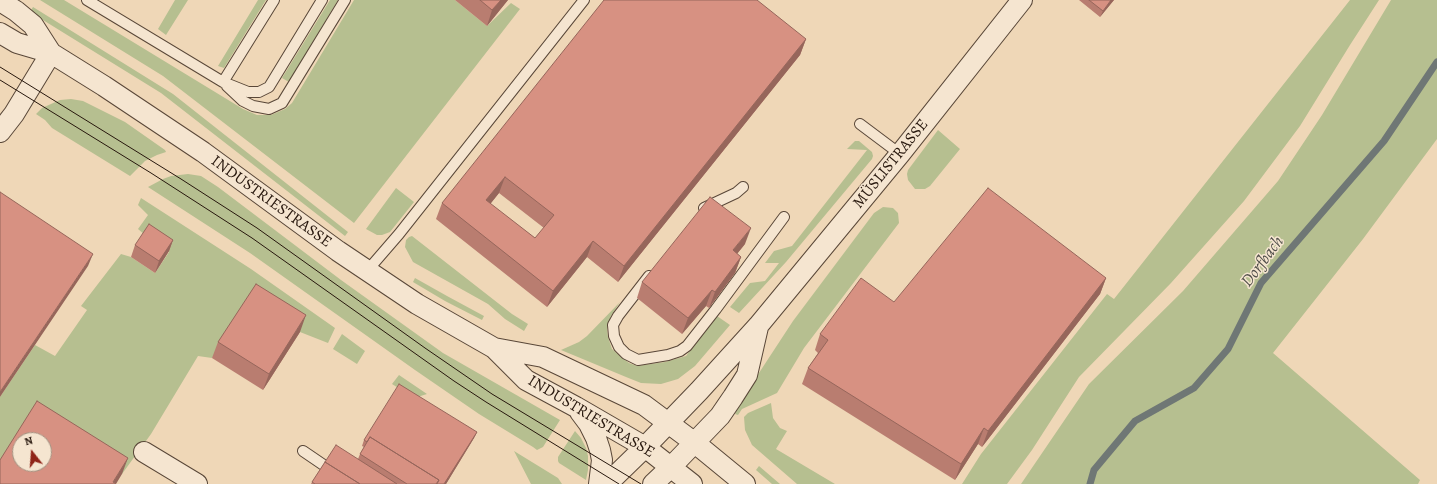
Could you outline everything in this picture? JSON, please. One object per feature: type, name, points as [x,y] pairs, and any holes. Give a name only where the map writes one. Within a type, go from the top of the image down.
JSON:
[{"type":"street","name":"MÜSLISTRASSE","points":[[607,484],[704,386],[758,326],[900,154],[1022,0]]},
{"type":"street","name":"INDUSTRIESTRASSE","points":[[0,1],[16,11],[33,25],[51,53]]},
{"type":"street","name":"INDUSTRIESTRASSE","points":[[0,33],[17,43],[51,53],[104,86],[203,152],[338,251],[417,304],[494,348],[526,380],[645,447],[692,484]]},
{"type":"street","points":[[0,132],[14,114],[51,53]]},
{"type":"street","name":"MÜSLISTRASSE","points":[[653,484],[720,416],[747,375],[758,326]]},
{"type":"street","name":"INDUSTRIESTRASSE","points":[[494,348],[543,357],[644,405],[695,443],[744,484]]},
{"type":"street","points":[[576,407],[589,424],[600,450],[602,460],[599,484]]},
{"type":"street","points":[[144,452],[197,484]]},
{"type":"lane","points":[[87,0],[223,82],[248,92],[258,92],[269,87],[322,0]]},
{"type":"lane","points":[[223,82],[274,0]]},
{"type":"lane","points":[[223,82],[243,101],[254,106],[269,109],[282,103],[345,0]]},
{"type":"lane","points":[[368,271],[404,228],[584,0]]},
{"type":"lane","points":[[860,124],[900,154]]},
{"type":"lane","points":[[696,218],[706,206],[736,193],[743,187]]},
{"type":"lane","points":[[657,267],[618,316],[613,325],[614,336],[618,347],[626,354],[638,360],[668,355],[680,351],[687,346],[784,217]]},
{"type":"lane","points":[[303,451],[325,466]]},
{"type":"green space","points":[[40,0],[64,0],[243,109],[257,115],[271,115],[285,109],[292,103],[354,0],[455,0],[487,26],[511,3],[520,9],[354,223],[163,76]]},
{"type":"green space","points":[[175,0],[188,0],[166,35],[158,29]]},
{"type":"green space","points":[[258,0],[266,0],[224,68],[218,66]]},
{"type":"green space","points":[[330,0],[338,0],[289,82],[282,78]]},
{"type":"green space","points":[[1350,0],[1379,0],[1300,126],[1244,201],[1171,283],[1079,377],[1032,450],[1007,484],[962,484],[981,454],[1107,294],[1114,299]]},
{"type":"green space","points":[[1391,0],[1437,0],[1437,139],[1363,239],[1273,353],[1420,480],[1418,484],[1021,484],[1089,384],[1183,291],[1278,181],[1322,115]]},
{"type":"green space","points":[[33,7],[173,94],[348,232],[345,236],[161,93],[30,12]]},
{"type":"green space","points":[[71,99],[83,101],[125,122],[166,152],[145,161],[130,176],[52,128],[45,120],[36,114],[42,108],[60,100]]},
{"type":"green space","points":[[938,130],[960,149],[930,186],[925,189],[915,189],[908,180],[908,170]]},
{"type":"green space","points":[[855,141],[859,141],[872,152],[872,159],[786,262],[739,313],[730,307],[750,283],[765,281],[779,263],[765,263],[774,251],[792,246],[867,150],[847,149]]},
{"type":"green space","points":[[188,174],[201,176],[218,187],[341,280],[443,353],[560,420],[543,447],[537,450],[479,414],[250,253],[148,187],[171,176]]},
{"type":"green space","points":[[396,188],[414,202],[390,232],[377,235],[366,229]]},
{"type":"green space","points":[[141,198],[251,269],[335,328],[328,343],[300,332],[250,300],[212,358],[198,356],[151,434],[122,474],[31,417],[22,432],[12,432],[12,448],[0,467],[0,397],[35,345],[55,356],[87,310],[81,306],[121,254],[131,257],[155,273],[169,252],[138,229],[148,215],[138,205]]},
{"type":"green space","points":[[883,207],[893,208],[898,213],[899,223],[804,348],[777,393],[742,409],[738,415],[735,414],[738,405],[793,321],[874,213]]},
{"type":"green space","points":[[412,236],[512,314],[528,324],[524,331],[505,319],[488,304],[413,262],[405,247],[406,240]]},
{"type":"green space","points":[[415,278],[484,316],[482,320],[445,301],[413,282]]},
{"type":"green space","points":[[620,302],[611,316],[607,329],[608,337],[612,349],[629,363],[637,366],[665,362],[686,356],[717,316],[730,325],[695,366],[678,379],[661,384],[641,383],[561,350],[579,342],[587,336]]},
{"type":"green space","points":[[342,334],[365,351],[357,364],[333,349]]},
{"type":"green space","points":[[399,375],[427,394],[414,398],[392,384]]},
{"type":"green space","points":[[771,403],[773,418],[780,428],[787,431],[776,449],[835,484],[797,484],[752,445],[745,430],[744,417],[748,413]]},
{"type":"green space","points":[[575,431],[581,438],[588,456],[586,480],[558,461],[558,457]]},
{"type":"green space","points":[[514,451],[558,478],[562,484],[531,484]]},
{"type":"green space","points":[[759,466],[780,484],[772,484],[756,470]]},
{"type":"building","points":[[480,0],[501,0],[492,10]]},
{"type":"building","points":[[604,0],[757,0],[806,39],[624,266],[593,241],[553,291],[442,203]],"holes":[[[505,177],[554,215],[535,238],[486,200]]]},
{"type":"building","points":[[1089,0],[1111,0],[1103,11]]},
{"type":"building","points":[[988,188],[1106,278],[988,431],[984,428],[961,464],[808,368],[828,340],[820,334],[861,278],[894,302]]},
{"type":"building","points":[[0,192],[93,254],[0,392]]},
{"type":"building","points":[[710,197],[751,228],[733,250],[741,257],[715,292],[712,290],[688,318],[642,282]]},
{"type":"building","points":[[149,224],[173,240],[159,261],[135,245]]},
{"type":"building","points":[[256,284],[306,315],[269,374],[218,342]]},
{"type":"building","points":[[399,384],[477,432],[444,484],[437,484],[439,480],[370,437],[367,442],[364,440]]},
{"type":"building","points":[[37,401],[128,458],[113,482],[116,484],[0,484],[0,460],[12,441],[12,472],[52,472],[52,432],[18,432]]},
{"type":"building","points":[[370,437],[439,480],[436,484],[407,484],[360,454]]},
{"type":"building","points":[[336,445],[397,484],[360,484],[325,462]]},
{"type":"building","points":[[325,462],[360,484],[315,484],[312,482]]},
{"type":"waterway","name":"Dorfbach","points":[[1090,484],[1094,470],[1135,421],[1194,388],[1228,349],[1261,283],[1384,141],[1437,62]]},
{"type":"tram line","points":[[0,67],[257,228],[492,394],[641,484]]},
{"type":"tram line","points":[[0,80],[151,173],[252,238],[454,381],[619,484]]}]
